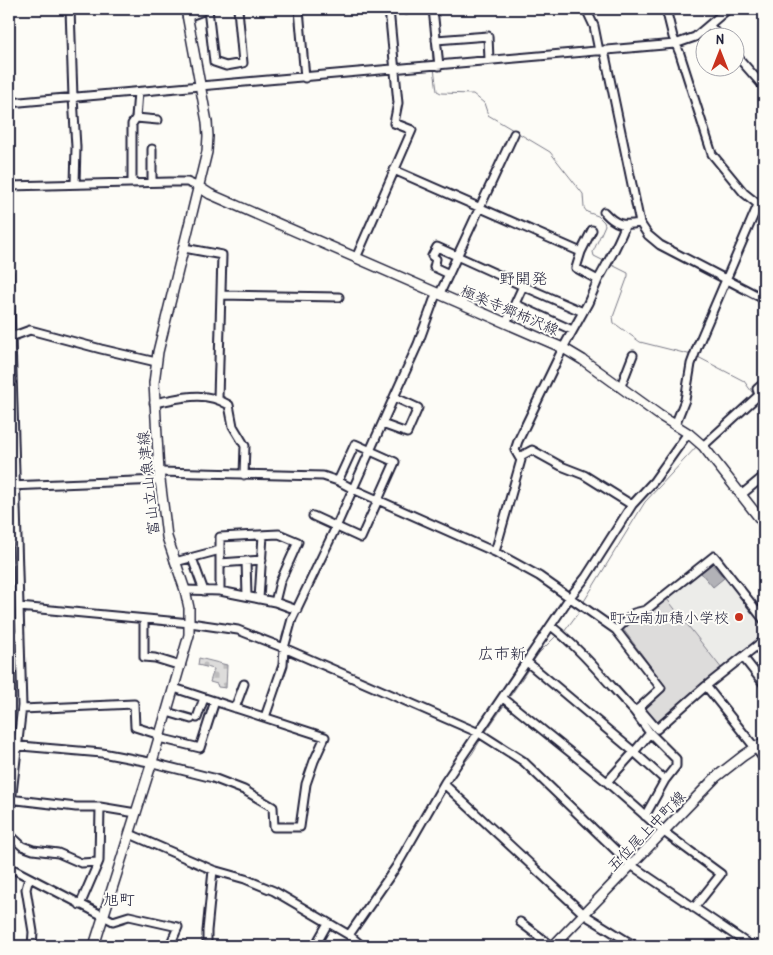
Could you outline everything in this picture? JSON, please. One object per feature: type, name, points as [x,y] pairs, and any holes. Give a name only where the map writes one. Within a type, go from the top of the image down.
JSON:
[{"type":"main road","name":"富山立山魚津線","points":[[94,946],[187,647],[190,623],[185,590],[174,562],[168,537],[160,476],[154,403],[156,362],[207,152],[208,136],[186,13]]},
{"type":"main road","name":"極楽寺郷柿沢線","points":[[199,188],[563,348],[621,386],[688,433],[703,446],[764,524]]},
{"type":"main road","name":"五位尾上中町線","points":[[552,946],[585,915],[716,777],[764,742]]},
{"type":"street","points":[[70,9],[72,97],[76,147],[75,184]]},
{"type":"street","points":[[186,13],[208,9],[214,62],[226,66],[244,63],[238,9]]},
{"type":"street","points":[[299,9],[305,78]]},
{"type":"street","points":[[356,258],[412,130],[394,123],[398,103],[389,9]]},
{"type":"street","points":[[433,9],[439,66]]},
{"type":"street","points":[[586,9],[594,26],[601,50],[640,223],[648,235],[660,245],[764,299]]},
{"type":"street","points":[[666,9],[675,44],[680,54],[712,154],[744,193],[761,207],[726,279],[698,345],[691,364],[685,400],[675,425]]},
{"type":"street","points":[[9,103],[675,44],[695,37],[728,9]]},
{"type":"street","points":[[436,40],[488,36],[488,60]]},
{"type":"street","points":[[746,66],[764,87]]},
{"type":"street","points":[[132,183],[132,124],[136,118],[138,92]]},
{"type":"street","points":[[136,118],[158,120]]},
{"type":"street","points":[[266,717],[282,665],[291,621],[394,398],[418,344],[437,294],[441,291],[514,134]]},
{"type":"street","points":[[152,149],[152,182]]},
{"type":"street","points":[[394,170],[581,252]]},
{"type":"street","points":[[9,186],[186,182],[199,188]]},
{"type":"street","points":[[604,212],[612,221],[625,226],[640,223]]},
{"type":"street","points":[[495,552],[520,460],[515,450],[572,330],[583,312],[611,254],[618,245],[625,226]]},
{"type":"street","points":[[592,230],[581,252],[576,268],[598,280]]},
{"type":"street","points":[[449,274],[434,267],[436,259],[432,256],[438,247],[583,312]]},
{"type":"street","points":[[184,248],[222,255],[218,398]]},
{"type":"street","points":[[9,272],[12,485],[19,607],[22,709],[9,820]]},
{"type":"street","points":[[506,323],[523,286]]},
{"type":"street","points":[[220,295],[339,298]]},
{"type":"street","points":[[515,304],[572,330]]},
{"type":"street","points":[[11,337],[30,330],[156,362]]},
{"type":"street","points":[[621,386],[633,355]]},
{"type":"street","points":[[764,383],[757,390],[764,401]]},
{"type":"street","points":[[154,403],[197,395],[218,398],[229,405],[233,426],[244,446],[244,475]]},
{"type":"street","points":[[703,446],[759,395]]},
{"type":"street","points":[[382,424],[407,433],[418,408],[394,398]]},
{"type":"street","points":[[349,935],[396,867],[444,784],[570,597],[586,577],[632,505],[654,481],[688,433]]},
{"type":"street","points":[[313,516],[361,538],[395,462],[354,444],[338,481]]},
{"type":"street","points":[[519,457],[532,450],[561,466],[584,475],[632,505]]},
{"type":"street","points":[[12,485],[160,476],[323,476],[338,481],[352,489],[495,552],[539,576],[616,630],[661,688],[636,710]]},
{"type":"street","points":[[742,495],[764,476]]},
{"type":"street","points":[[220,591],[220,537],[279,534],[298,542],[280,582],[276,602]]},
{"type":"street","points":[[259,598],[263,535]]},
{"type":"street","points":[[174,562],[220,550]]},
{"type":"street","points":[[616,630],[634,613],[646,610],[714,556],[764,620]]},
{"type":"street","points":[[192,558],[204,591]]},
{"type":"street","points":[[220,562],[262,560]]},
{"type":"street","points":[[246,561],[247,596]]},
{"type":"street","points":[[185,590],[220,591],[276,602],[297,610]]},
{"type":"street","points":[[757,611],[764,605]]},
{"type":"street","points":[[19,607],[190,623],[238,630],[284,648],[479,733],[523,761],[631,865],[751,946]]},
{"type":"street","points":[[144,619],[144,657],[155,658],[181,666]]},
{"type":"street","points":[[551,626],[564,636],[657,729],[706,686],[764,640]]},
{"type":"street","points":[[9,635],[20,635]]},
{"type":"street","points":[[743,657],[764,684]]},
{"type":"street","points":[[527,662],[665,780]]},
{"type":"street","points":[[235,708],[244,684]]},
{"type":"street","points":[[706,686],[764,759]]},
{"type":"street","points":[[9,745],[102,753],[152,762],[213,778],[244,790],[272,807],[274,827],[300,827],[306,784],[325,738],[174,688]]},
{"type":"street","points":[[167,712],[194,719],[204,698]]},
{"type":"street","points":[[503,698],[607,782],[664,832],[721,874],[694,908]]},
{"type":"street","points":[[22,709],[134,704],[135,727],[200,748],[215,701]]},
{"type":"street","points":[[636,710],[650,733],[676,760],[676,766],[665,780],[645,816]]},
{"type":"street","points":[[607,782],[650,733]]},
{"type":"street","points":[[444,784],[585,915],[635,946]]},
{"type":"street","points":[[10,799],[76,807],[100,807],[136,813]]},
{"type":"street","points":[[80,905],[98,862],[100,807]]},
{"type":"street","points":[[9,834],[22,846],[33,850],[58,853],[81,863],[98,862]]},
{"type":"street","points":[[130,834],[212,870],[245,879],[274,890],[349,935],[362,946]]},
{"type":"street","points":[[9,867],[113,921],[129,916],[178,926],[171,943]]},
{"type":"street","points":[[207,946],[212,870]]},
{"type":"street","points":[[29,878],[26,889],[34,932],[32,946]]},
{"type":"street","points":[[520,922],[552,946]]},
{"type":"street","points":[[315,946],[328,923]]},
{"type":"shaded area","points":[[714,556],[764,620],[764,640],[657,729],[639,708],[661,688],[616,631],[634,613],[646,610]]},
{"type":"shaded area","points":[[712,564],[724,578],[713,587],[701,573]]},
{"type":"green space","points":[[667,599],[722,669],[658,724],[644,708],[666,687],[623,629],[636,617],[650,612]]},
{"type":"green space","points":[[199,658],[227,665],[226,688],[218,687],[217,684],[210,682],[214,669],[198,665]]},
{"type":"waterway","points":[[429,9],[433,61]]},
{"type":"waterway","points":[[434,68],[437,91],[441,93],[473,94],[484,103],[488,115],[550,152],[583,194],[584,208],[587,212],[598,216],[604,222],[605,225],[593,252],[594,256],[604,261]]},
{"type":"waterway","points":[[610,264],[628,273],[613,317],[614,323],[640,342],[692,355]]},
{"type":"waterway","points":[[696,356],[744,381],[754,395]]},
{"type":"waterway","points":[[702,441],[737,410]]},
{"type":"waterway","points":[[583,603],[645,502],[698,445]]},
{"type":"waterway","points":[[564,632],[581,609]]},
{"type":"waterway","points":[[532,663],[558,634]]},
{"type":"waterway","points":[[509,698],[529,668]]},
{"type":"waterway","points":[[485,733],[505,704]]},
{"type":"waterway","points":[[449,781],[472,754],[481,739]]},
{"type":"waterway","points":[[344,946],[349,939]]},
{"type":"place","name":"町立南加積小学校","points":[[739,617]]},
{"type":"district","name":"野開発","points":[[523,278]]},
{"type":"district","name":"広市新","points":[[502,653]]},
{"type":"district","name":"旭町","points":[[119,899]]}]
